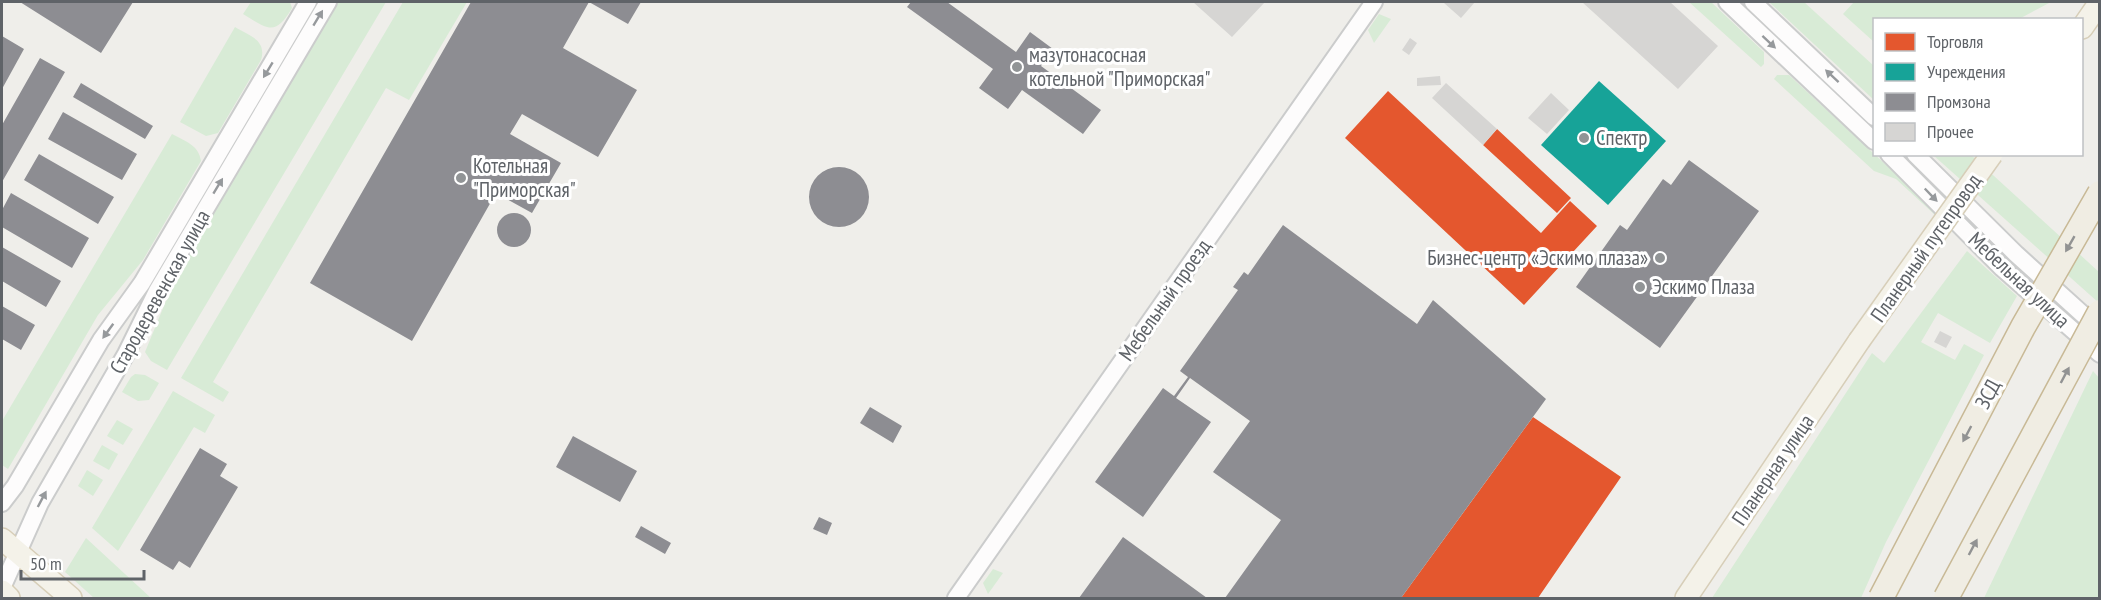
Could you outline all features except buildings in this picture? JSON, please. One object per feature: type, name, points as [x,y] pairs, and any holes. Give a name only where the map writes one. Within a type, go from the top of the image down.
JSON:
[{"type":"highway","name":"ЗСД","points":[[1881,598],[2023,327],[2100,193]]},
{"type":"highway","points":[[1946,598],[2100,312]]},
{"type":"main road","points":[[2083,27],[2100,3]]},
{"type":"main road","name":"Планерный путепровод","points":[[1859,341],[1991,156]]},
{"type":"main road","name":"Планерная улица","points":[[1686,598],[1859,341]]},
{"type":"main road","points":[[9,546],[71,598]]},
{"type":"main road","points":[[2,589],[9,598]]},
{"type":"street","name":"Стародеревенская улица","points":[[2,503],[15,486],[101,340],[142,283],[308,2]]},
{"type":"street","name":"Стародеревенская улица","points":[[2,589],[9,546],[40,502],[126,354],[156,291],[328,2]]},
{"type":"street","name":"Мебельный проезд","points":[[956,598],[1374,2]]},
{"type":"street","points":[[1727,2],[1873,139]]},
{"type":"street","points":[[1753,2],[1873,115]]},
{"type":"street","name":"Мебельная улица","points":[[1891,156],[2002,268],[2100,354]]},
{"type":"street","name":"Мебельная улица","points":[[1917,156],[2016,254],[2100,330]]},
{"type":"green space","points":[[251,2],[290,2],[292,8],[281,23],[270,28],[243,14]]},
{"type":"green space","points":[[338,2],[386,2],[167,370],[151,361],[145,352],[175,279]]},
{"type":"green space","points":[[403,2],[467,2],[409,100],[386,88],[213,382],[229,392],[223,402],[181,378]]},
{"type":"green space","points":[[1689,2],[1711,2],[1764,52],[1764,64],[1761,67]]},
{"type":"green space","points":[[1769,2],[1804,2],[1873,65],[1873,99]]},
{"type":"green space","points":[[1854,2],[2051,2],[2021,18],[1873,18],[1873,41],[1843,14]]},
{"type":"green space","points":[[1379,14],[1391,19],[1374,43],[1368,30]]},
{"type":"green space","points":[[235,27],[256,39],[262,48],[261,60],[218,133],[206,136],[180,122]]},
{"type":"green space","points":[[1777,75],[1789,75],[1873,153],[1873,156],[1876,156],[2052,314],[2052,323],[1896,179],[1874,171],[1774,79]]},
{"type":"green space","points":[[172,134],[194,147],[201,161],[143,260],[98,315],[8,469],[2,465],[2,421]]},
{"type":"green space","points":[[1934,156],[1972,156],[2099,272],[2099,303]]},
{"type":"green space","points":[[1967,251],[2017,296],[1990,343],[1938,313],[1921,342],[1955,360],[1964,344],[1984,355],[1886,542],[1861,598],[1712,598],[1872,353],[1884,363]]},
{"type":"green space","points":[[2093,371],[2100,379],[2099,598],[1984,598]]},
{"type":"green space","points":[[135,374],[145,375],[159,383],[149,400],[138,401],[122,392]]},
{"type":"green space","points":[[173,391],[215,415],[205,433],[194,427],[118,551],[92,528]]},
{"type":"green space","points":[[117,420],[133,429],[123,445],[107,436]]},
{"type":"green space","points":[[102,445],[118,454],[109,470],[93,461]]},
{"type":"green space","points":[[87,470],[103,480],[93,496],[78,486]]},
{"type":"green space","points":[[86,538],[151,598],[94,598],[65,572]]},
{"type":"green space","points":[[993,569],[1003,573],[988,594],[983,583]]},
{"type":"place","name":"мазутонасосная котельной \"Приморская\"","points":[[1017,67]]},
{"type":"place","name":"Спектр","points":[[1584,138]]},
{"type":"place","name":"Котельная \"Приморская\"","points":[[461,178]]},
{"type":"place","name":"Бизнес-центр «Эскимо плаза»","points":[[1660,258]]},
{"type":"place","name":"Эскимо Плаза","points":[[1640,287]]}]
